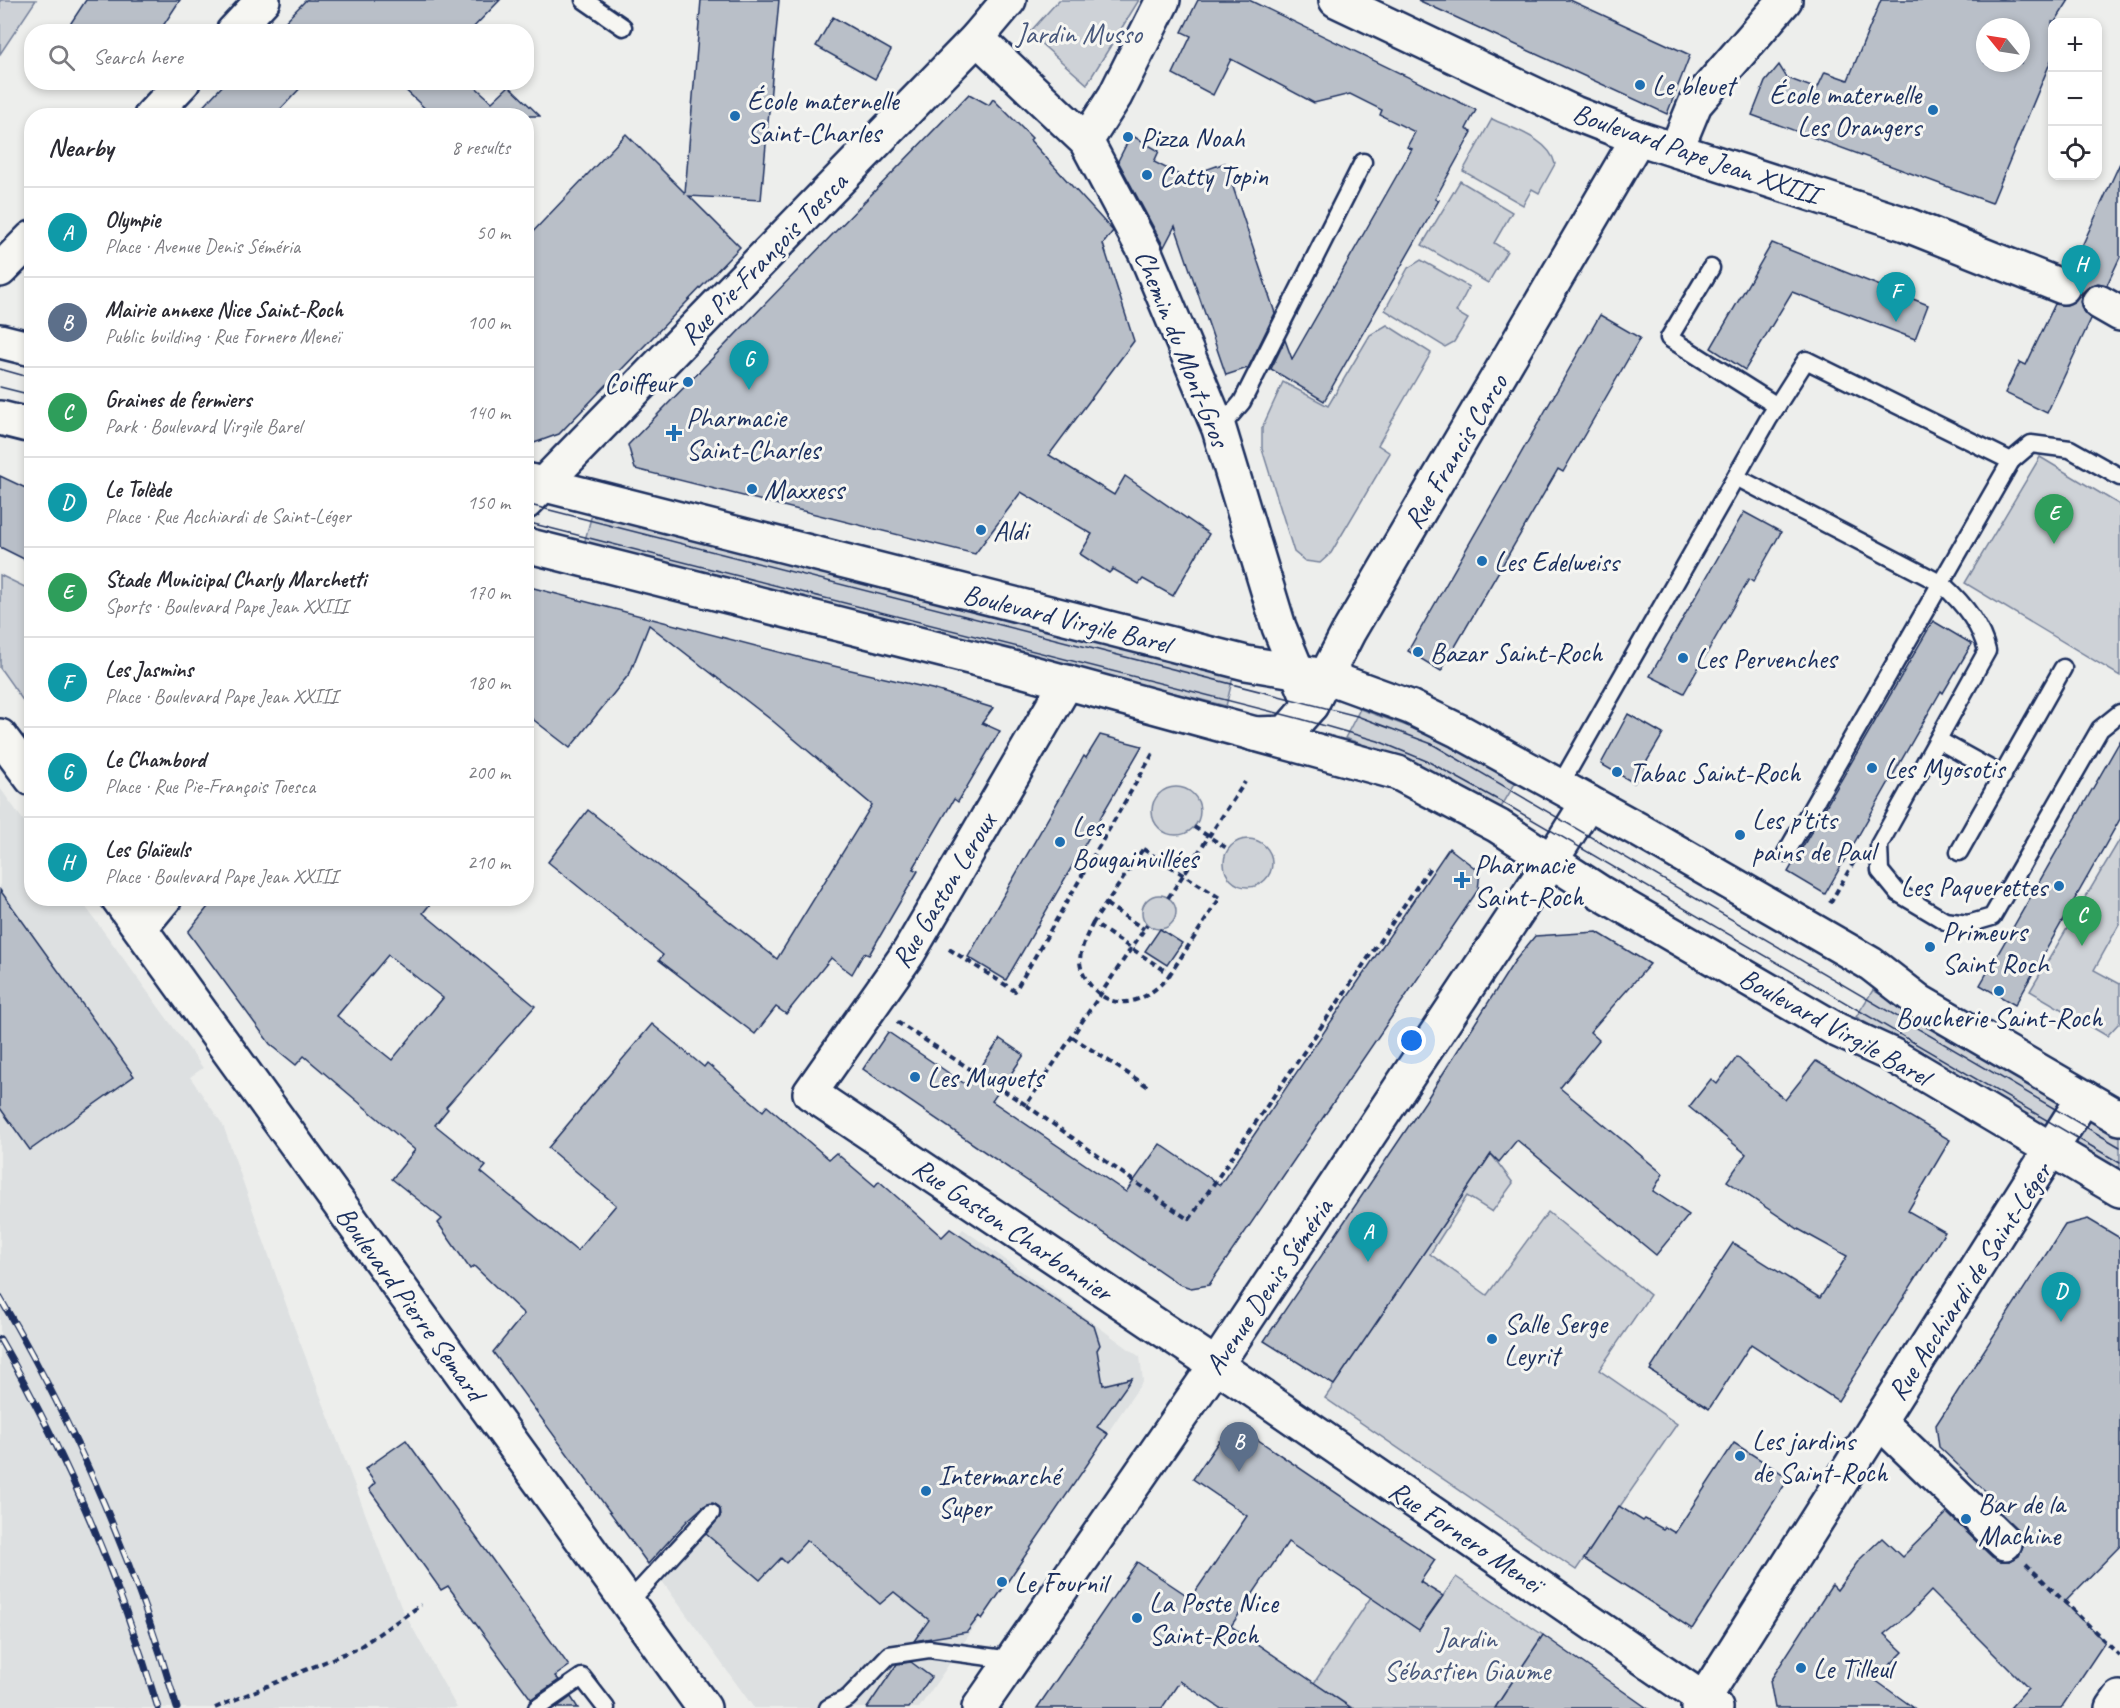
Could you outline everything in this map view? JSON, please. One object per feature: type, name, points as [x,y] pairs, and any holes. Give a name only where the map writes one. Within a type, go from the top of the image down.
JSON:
[{"type":"street","points":[[240,24],[263,0]]},
{"type":"street","points":[[1086,141],[1115,96],[1163,0]]},
{"type":"street","name":"Boulevard Pape Jean XXIII","points":[[1336,0],[1574,113],[1638,138],[1905,224],[2063,287]]},
{"type":"street","points":[[1676,150],[1695,104],[1785,0]]},
{"type":"street","name":"Rue Pie-François Toesca","points":[[534,487],[1009,4]]},
{"type":"street","name":"Chemin du Mont-Gros","points":[[977,38],[1086,141],[1145,252],[1219,429],[1279,627],[1311,683]]},
{"type":"street","points":[[159,108],[175,90]]},
{"type":"street","name":"Rue Francis Carco","points":[[1254,734],[1286,734],[1311,683],[1638,138]]},
{"type":"street","points":[[0,270],[24,246]]},
{"type":"street","points":[[0,340],[24,347]]},
{"type":"street","points":[[0,418],[24,424]]},
{"type":"street","name":"Boulevard Virgile Barel","points":[[534,489],[1246,663],[1311,683],[1410,707],[1459,731],[1588,802],[1871,964],[1920,1002],[2120,1118]]},
{"type":"street","name":"Boulevard Virgile Barel","points":[[534,547],[1067,682],[1254,734],[1315,748],[1398,773],[1498,826],[1601,893],[1852,1038],[1893,1055],[2120,1190]]},
{"type":"street","name":"Rue Gaston Leroux","points":[[810,1093],[920,931],[1067,682]]},
{"type":"street","points":[[0,736],[24,768]]},
{"type":"street","points":[[1551,861],[1588,802]]},
{"type":"street","name":"Avenue Denis Séméria","points":[[979,1708],[1216,1365],[1551,861]]},
{"type":"street","name":"Boulevard Pierre Semard","points":[[124,906],[702,1708]]},
{"type":"street","points":[[140,928],[158,906]]},
{"type":"street","name":"Rue Gaston Charbonnier","points":[[810,1093],[1216,1365]]},
{"type":"street","name":"Rue Acchiardi de Saint-Léger","points":[[1706,1705],[1879,1421],[2084,1097]]},
{"type":"street","name":"Rue Fornero Meneï","points":[[1216,1365],[1706,1705]]},
{"type":"street","points":[[1879,1421],[2005,1543]]},
{"type":"street","points":[[2113,1708],[2120,1698]]},
{"type":"lane","points":[[584,0],[623,27]]},
{"type":"lane","points":[[1219,429],[1242,402],[1363,162]]},
{"type":"lane","points":[[1711,268],[1669,338],[1777,406]]},
{"type":"lane","points":[[1559,787],[1777,406],[1806,360],[2011,461]]},
{"type":"lane","points":[[1786,853],[2011,461],[2031,444],[2070,449],[2120,477]]},
{"type":"lane","points":[[1736,477],[1941,584],[1960,600],[1984,636],[1987,651],[1879,845],[1880,871],[1898,893],[1944,921],[1968,924],[1992,917],[2100,729],[2120,713]]},
{"type":"lane","points":[[1959,852],[2063,668]]},
{"type":"lane","points":[[1938,740],[2003,776]]},
{"type":"lane","points":[[628,1603],[711,1513]]},
{"type":"lane","points":[[828,1708],[848,1698],[889,1655],[929,1649],[1012,1660]]},
{"type":"lane","points":[[537,1708],[582,1677],[606,1708]]},
{"type":"path","points":[[920,931],[1015,991],[1155,750]]},
{"type":"path","points":[[1168,898],[1245,782]]},
{"type":"path","points":[[1194,827],[1228,849]]},
{"type":"path","points":[[1143,849],[1220,898],[1157,991],[1127,1003],[1111,1001],[1100,994],[1084,978],[1080,962],[1082,946],[1093,923],[1106,904],[1143,849]]},
{"type":"path","points":[[871,1006],[1026,1105],[1189,1220],[1431,866]]},
{"type":"path","points":[[1106,904],[1144,929]]},
{"type":"path","points":[[1093,923],[1170,974]]},
{"type":"path","points":[[1026,1105],[1147,925]]},
{"type":"path","points":[[1072,1037],[1147,1086]]},
{"type":"path","points":[[2005,1543],[2120,1656]]},
{"type":"path","points":[[215,1708],[358,1648],[421,1605]]},
{"type":"shaded area","points":[[0,788],[24,821],[24,906],[85,906],[203,1068],[190,1077],[223,1125],[293,1324],[401,1607],[457,1708],[0,1708]]},
{"type":"shaded area","points":[[963,1229],[1140,1357],[1143,1381],[919,1708],[754,1708],[662,1581]]},
{"type":"green space","points":[[0,0],[36,0],[0,54]]},
{"type":"green space","name":"Jardin Musso","points":[[1059,0],[1139,0],[1087,84],[1029,33]]},
{"type":"green space","points":[[1492,119],[1530,136],[1552,155],[1555,164],[1539,193],[1532,189],[1523,205],[1463,171]]},
{"type":"green space","points":[[1460,181],[1512,212],[1494,243],[1507,251],[1488,283],[1422,245]]},
{"type":"green space","points":[[1421,260],[1469,287],[1456,312],[1468,319],[1454,342],[1445,347],[1385,310],[1408,268]]},
{"type":"green space","points":[[1387,325],[1431,353],[1378,445],[1390,453],[1331,553],[1320,563],[1305,561],[1294,552],[1262,449],[1262,428],[1283,382],[1328,406],[1370,335]]},
{"type":"green space","points":[[2040,457],[2120,505],[2120,676],[1965,583]]},
{"type":"green space","points":[[592,514],[1233,677],[1226,706],[584,544]]},
{"type":"green space","points":[[0,575],[24,587],[24,702],[0,668]]},
{"type":"green space","points":[[1360,709],[1426,733],[1517,780],[1499,811],[1389,754],[1345,738]]},
{"type":"green space","points":[[1171,787],[1181,787],[1193,794],[1200,806],[1200,816],[1193,828],[1181,835],[1171,835],[1156,824],[1152,816],[1152,806],[1163,791]]},
{"type":"green space","points":[[1243,839],[1253,839],[1265,846],[1272,858],[1272,868],[1265,880],[1253,887],[1243,887],[1228,876],[1224,868],[1224,858],[1235,843]]},
{"type":"green space","points":[[2120,839],[2120,923],[2094,970],[2120,984],[2120,1022],[2107,1036],[2030,991]]},
{"type":"green space","points":[[1159,895],[1171,900],[1176,912],[1171,924],[1159,929],[1147,924],[1142,912],[1147,900]]},
{"type":"green space","points":[[1873,990],[2120,1134],[2120,1171],[1856,1017]]},
{"type":"green space","name":"Salle Serge Leyrit","points":[[1491,1154],[1513,1183],[1492,1212],[1467,1196],[1430,1254],[1487,1295],[1548,1212],[1650,1295],[1599,1370],[1677,1424],[1576,1570],[1325,1398]]},
{"type":"green space","name":"Jardin Sébastien Giaume","points":[[1456,1577],[1543,1635],[1495,1708],[1352,1708],[1314,1683],[1371,1597],[1419,1630]]},
{"type":"building","points":[[86,0],[180,0],[164,24],[70,24]]},
{"type":"building","points":[[306,0],[500,0],[477,24],[283,24]]},
{"type":"building","points":[[701,0],[779,0],[761,200],[689,196],[740,247],[559,434],[534,443],[534,231],[626,134],[685,193]]},
{"type":"building","points":[[1198,0],[1249,0],[1476,110],[1466,129],[1472,132],[1435,199],[1439,200],[1324,401],[1271,369],[1285,340],[1292,359],[1412,149],[1407,147],[1415,132],[1380,115],[1382,110],[1350,94],[1314,103],[1231,59],[1213,95],[1173,74],[1191,36],[1182,32]]},
{"type":"building","name":"Le bleuet","points":[[1418,0],[1570,0],[1690,55],[1667,114]]},
{"type":"building","points":[[1881,0],[2069,0],[2058,18],[2048,18],[2048,68],[1992,203],[1752,115],[1765,82],[1779,65],[1787,78],[1817,89],[1825,72],[1848,80]]},
{"type":"building","points":[[833,17],[891,50],[875,79],[816,46]]},
{"type":"building","points":[[218,90],[298,90],[282,108],[202,108]]},
{"type":"building","points":[[405,90],[479,90],[492,102],[505,90],[513,90],[532,108],[425,108]]},
{"type":"building","points":[[969,94],[989,105],[993,99],[1032,138],[1030,140],[1113,231],[1103,244],[1134,341],[1049,455],[1114,495],[1125,476],[1209,534],[1173,596],[1143,579],[1139,584],[1113,569],[1109,573],[1080,554],[1092,534],[1021,492],[975,554],[635,469],[628,445]]},
{"type":"building","points":[[1131,135],[1159,151],[1154,162],[1197,184],[1205,170],[1225,163],[1275,313],[1248,368],[1226,375],[1175,226],[1164,247],[1118,161]]},
{"type":"building","points":[[2120,163],[2120,257],[2107,285],[2098,283],[2082,293],[2080,302],[2083,311],[2091,319],[2047,413],[2005,393],[2020,362],[2026,365],[2055,304],[2066,305],[2075,301],[2080,294],[2081,284],[2078,276],[2071,270]]},
{"type":"building","points":[[1772,243],[1928,305],[1915,339],[1792,292],[1745,370],[1711,348]]},
{"type":"building","name":"Les Edelweiss","points":[[1600,315],[1640,338],[1563,472],[1558,469],[1441,671],[1408,651]]},
{"type":"building","points":[[0,476],[24,487],[24,559],[0,547]]},
{"type":"building","name":"Les Pervenches","points":[[1744,512],[1781,532],[1753,582],[1749,579],[1684,693],[1650,676]]},
{"type":"building","points":[[534,588],[821,663],[932,689],[993,708],[982,723],[1000,731],[958,802],[954,799],[913,869],[918,871],[869,955],[864,953],[852,974],[831,958],[786,1014],[776,1007],[755,1034],[659,960],[663,955],[548,862],[588,810],[777,959],[872,805],[774,722],[649,625],[630,673],[570,748],[534,720]]},
{"type":"building","name":"Les Myosotis","points":[[1933,621],[1972,644],[1943,693],[1941,691],[1825,894],[1788,872]]},
{"type":"building","points":[[1628,714],[1663,734],[1634,783],[1601,764]]},
{"type":"building","name":"Les Bougainvillées","points":[[1100,735],[1142,746],[1006,980],[968,957],[1084,756],[1086,758]]},
{"type":"building","name":"Les Paquerettes","points":[[2120,741],[2120,819],[2015,1005],[1980,985]]},
{"type":"building","name":"Les Muguets","points":[[1449,848],[1480,872],[1478,890],[1209,1285],[1191,1288],[1179,1284],[863,1069],[888,1032],[968,1086],[1000,1039],[1024,1055],[992,1101],[1126,1192],[1160,1144],[1220,1185]]},
{"type":"building","points":[[0,890],[134,1076],[30,1150],[0,1108]]},
{"type":"building","points":[[209,906],[429,906],[423,913],[535,1006],[446,1107],[448,1109],[435,1125],[486,1166],[481,1172],[577,1251],[616,1205],[548,1148],[652,1024],[704,1067],[707,1063],[763,1111],[767,1106],[829,1159],[836,1153],[875,1186],[879,1181],[942,1237],[950,1229],[1094,1326],[1100,1345],[1097,1350],[1103,1385],[1132,1378],[1097,1427],[1108,1434],[982,1619],[979,1616],[967,1632],[914,1641],[929,1620],[894,1592],[880,1604],[807,1540],[786,1563],[781,1558],[760,1580],[706,1534],[721,1515],[718,1506],[713,1503],[704,1506],[688,1520],[648,1564],[493,1352],[524,1314],[474,1266],[470,1269],[438,1223],[442,1219],[392,1179],[415,1150],[304,1056],[296,1065],[270,1044],[188,932]],"holes":[[[388,955],[443,998],[392,1060],[337,1016]]]},
{"type":"building","points":[[1160,929],[1182,943],[1167,965],[1145,951]]},
{"type":"building","points":[[1597,932],[1650,964],[1590,1032],[1599,1040],[1560,1088],[1663,1174],[1653,1191],[1689,1215],[1656,1255],[1517,1140],[1499,1162],[1491,1154],[1334,1385],[1264,1341],[1425,1102],[1514,962],[1535,936]]},
{"type":"building","points":[[1737,1057],[1785,1100],[1816,1061],[1950,1140],[1908,1211],[1945,1232],[1838,1401],[1751,1344],[1709,1409],[1650,1370],[1733,1243],[1820,1298],[1847,1256],[1798,1229],[1727,1181],[1746,1154],[1689,1107],[1711,1079],[1717,1084]]},
{"type":"building","points":[[2088,1219],[2120,1238],[2120,1546],[2064,1603],[2105,1642],[2061,1708],[2010,1708],[2028,1688],[1931,1591],[1909,1614],[1884,1634],[1903,1652],[1875,1680],[1914,1708],[1775,1708],[1770,1681],[1832,1585],[1837,1590],[1859,1560],[1882,1538],[1902,1557],[1947,1513],[1992,1557],[2000,1561],[2010,1561],[2019,1556],[2023,1547],[2023,1537],[1995,1508],[2002,1507],[1939,1447],[1936,1425],[2065,1225]]},
{"type":"building","points":[[1242,1429],[1435,1560],[1420,1582],[1443,1596],[1419,1630],[1288,1542],[1231,1626],[1351,1708],[1220,1708],[1180,1681],[1162,1708],[1037,1708],[1137,1562],[1191,1598],[1247,1516],[1193,1479],[1219,1441],[1222,1442],[1229,1433]]},
{"type":"building","points":[[406,1440],[569,1666],[555,1676],[559,1680],[531,1699],[448,1586],[441,1590],[369,1489],[375,1483],[365,1469]]},
{"type":"building","name":"Les jardins de Saint-Roch","points":[[1734,1443],[1789,1478],[1692,1629],[1584,1559],[1619,1506],[1643,1521],[1645,1519],[1675,1533]]},
{"type":"building","points":[[1543,1635],[1647,1708],[1495,1708]]},
{"type":"building","points":[[911,1662],[931,1677],[909,1708],[867,1708],[897,1664]]},
{"type":"building","points":[[571,1697],[578,1708],[556,1708]]},
{"type":"tram line","points":[[0,369],[24,376]]},
{"type":"tram line","points":[[0,387],[24,393]]},
{"type":"tram line","points":[[534,506],[1357,716],[1432,744],[2120,1147]]},
{"type":"tram line","points":[[534,524],[1301,719],[1378,741],[1429,762],[1509,806],[2120,1163]]},
{"type":"railway","points":[[0,1298],[54,1396],[101,1497],[142,1601],[177,1708]]},
{"type":"railway","points":[[0,1339],[47,1427],[90,1519],[126,1612],[158,1708]]},
{"type":"place","name":"Le bleuet","points":[[1640,85]]},
{"type":"place","name":"École maternelle Les Orangers","points":[[1933,110]]},
{"type":"place","name":"École maternelle Saint-Charles","points":[[735,116]]},
{"type":"place","name":"Pizza Noah","points":[[1128,137]]},
{"type":"place","name":"Catty Topin","points":[[1147,175]]},
{"type":"place","name":"Les Glaïeuls","points":[[2081,295]]},
{"type":"place","name":"Les Jasmins","points":[[1896,322]]},
{"type":"place","name":"Coiffeur","points":[[688,382]]},
{"type":"place","name":"Le Chambord","points":[[749,390]]},
{"type":"place","name":"Pharmacie Saint-Charles","points":[[674,433]]},
{"type":"place","name":"Maxxess","points":[[752,489]]},
{"type":"place","name":"Aldi","points":[[981,530]]},
{"type":"place","name":"Stade Municipal Charly Marchetti","points":[[2054,544]]},
{"type":"place","name":"Les Edelweiss","points":[[1482,561]]},
{"type":"place","name":"Bazar Saint-Roch","points":[[1418,652]]},
{"type":"place","name":"Les Pervenches","points":[[1683,658]]},
{"type":"place","name":"Les Myosotis","points":[[1872,768]]},
{"type":"place","name":"Tabac Saint-Roch","points":[[1617,772]]},
{"type":"place","name":"Les p'tits pains de Paul","points":[[1740,835]]},
{"type":"place","name":"Les Bougainvillées","points":[[1060,842]]},
{"type":"place","name":"Pharmacie Saint-Roch","points":[[1462,880]]},
{"type":"place","name":"Les Paquerettes","points":[[2059,886]]},
{"type":"place","name":"Graines de fermiers","points":[[2082,946]]},
{"type":"place","name":"Primeurs Saint Roch","points":[[1930,947]]},
{"type":"place","name":"Boucherie Saint-Roch","points":[[1999,991]]},
{"type":"place","name":"Les Muguets","points":[[915,1077]]},
{"type":"place","name":"Olympie","points":[[1368,1262]]},
{"type":"place","name":"Le Tolède","points":[[2061,1322]]},
{"type":"place","name":"Salle Serge Leyrit","points":[[1492,1339]]},
{"type":"place","name":"Les jardins de Saint-Roch","points":[[1740,1456]]},
{"type":"place","name":"Mairie annexe Nice Saint-Roch","points":[[1239,1472]]},
{"type":"place","name":"Intermarché Super","points":[[926,1491]]},
{"type":"place","name":"Bar de la Machine","points":[[1966,1519]]},
{"type":"place","name":"Le Fournil","points":[[1002,1582]]},
{"type":"place","name":"La Poste Nice Saint-Roch","points":[[1137,1618]]},
{"type":"place","name":"Le Tilleul","points":[[1801,1668]]}]
